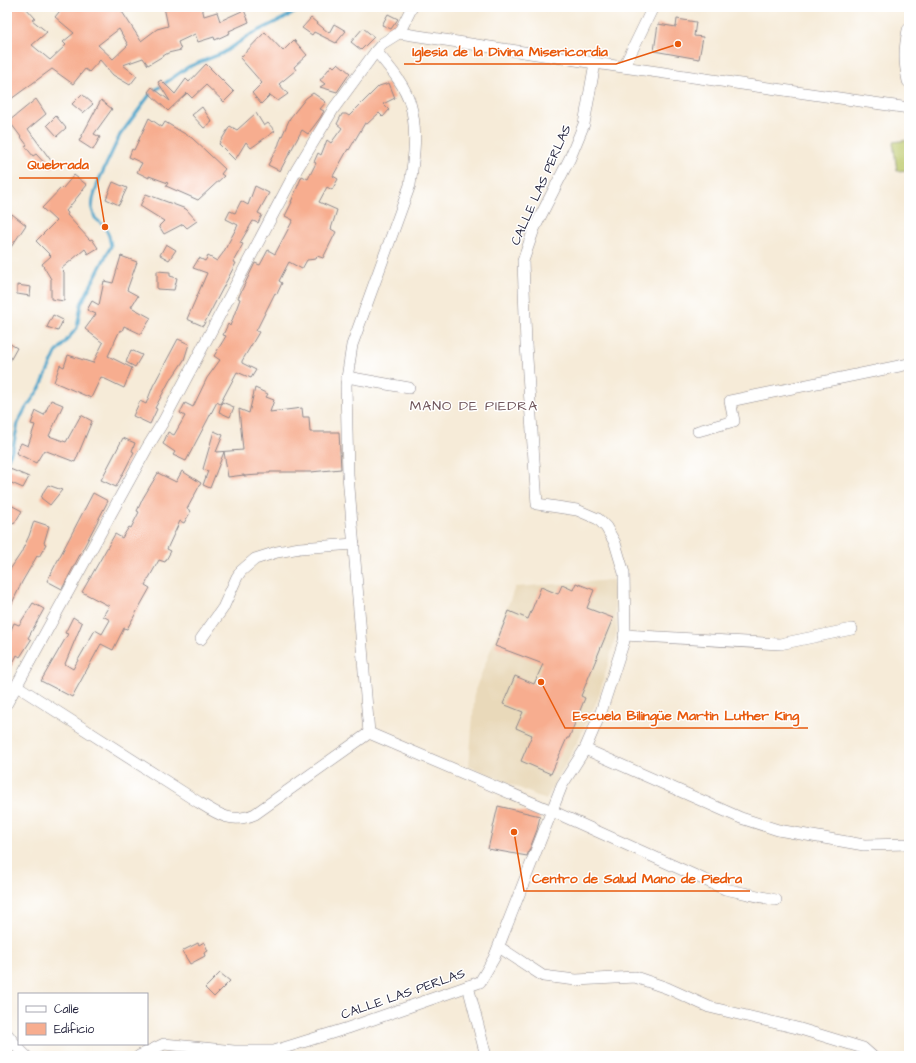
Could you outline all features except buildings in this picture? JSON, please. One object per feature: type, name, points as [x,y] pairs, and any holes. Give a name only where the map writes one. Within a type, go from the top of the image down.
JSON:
[{"type":"street","points":[[7,703],[147,448],[163,422],[297,169],[334,108],[376,51],[383,43],[399,33],[412,7]]},
{"type":"street","points":[[624,67],[653,7]]},
{"type":"street","points":[[909,30],[905,63],[909,81]]},
{"type":"street","points":[[399,33],[909,108]]},
{"type":"street","points":[[368,733],[348,475],[347,377],[352,345],[410,185],[416,136],[409,102],[390,69],[376,51]]},
{"type":"street","name":"CALLE LAS PERLAS","points":[[139,1056],[164,1044],[190,1046],[204,1052],[288,1051],[348,1028],[480,982],[494,958],[562,785],[585,749],[600,712],[624,641],[624,573],[615,543],[606,527],[598,519],[577,510],[537,504],[522,261],[534,229],[570,158],[584,124],[595,63]]},
{"type":"street","points":[[698,431],[734,421],[730,401],[909,364]]},
{"type":"street","points":[[347,377],[409,388]]},
{"type":"street","points":[[201,639],[223,608],[241,571],[255,559],[266,554],[300,548],[354,544]]},
{"type":"street","points":[[624,635],[780,644],[852,629]]},
{"type":"street","points":[[17,686],[195,800],[220,815],[229,818],[247,818],[256,814],[368,733]]},
{"type":"street","points":[[368,733],[552,811],[725,889],[776,900]]},
{"type":"street","points":[[585,749],[741,818],[778,830],[864,845],[909,844]]},
{"type":"street","points":[[499,947],[543,976],[576,980],[635,978],[667,988],[709,1007],[797,1028],[863,1048],[872,1056]]},
{"type":"street","points":[[468,986],[486,1056]]},
{"type":"street","points":[[7,1034],[26,1056]]},
{"type":"shaded area","points":[[613,580],[617,632],[598,699],[572,753],[546,800],[469,766],[475,690],[515,587]]},
{"type":"green space","points":[[909,140],[909,170],[897,171],[893,142]]},
{"type":"waterway","points":[[7,461],[13,448],[18,423],[24,411],[40,388],[56,353],[77,328],[81,304],[111,246],[105,227],[95,218],[92,209],[98,182],[120,135],[151,93],[188,67],[223,53],[250,35],[306,7]]},
{"type":"place","name":"Iglesia de la Divina Misericordia","points":[[678,44]]},
{"type":"place","name":"Quebrada","points":[[105,227]]},
{"type":"place","name":"Escuela Bilingüe Martin Luther King","points":[[541,682]]},
{"type":"place","name":"Centro de Salud Mano de Piedra","points":[[514,832]]},
{"type":"district","name":"MANO DE PIEDRA","points":[[474,406]]}]
